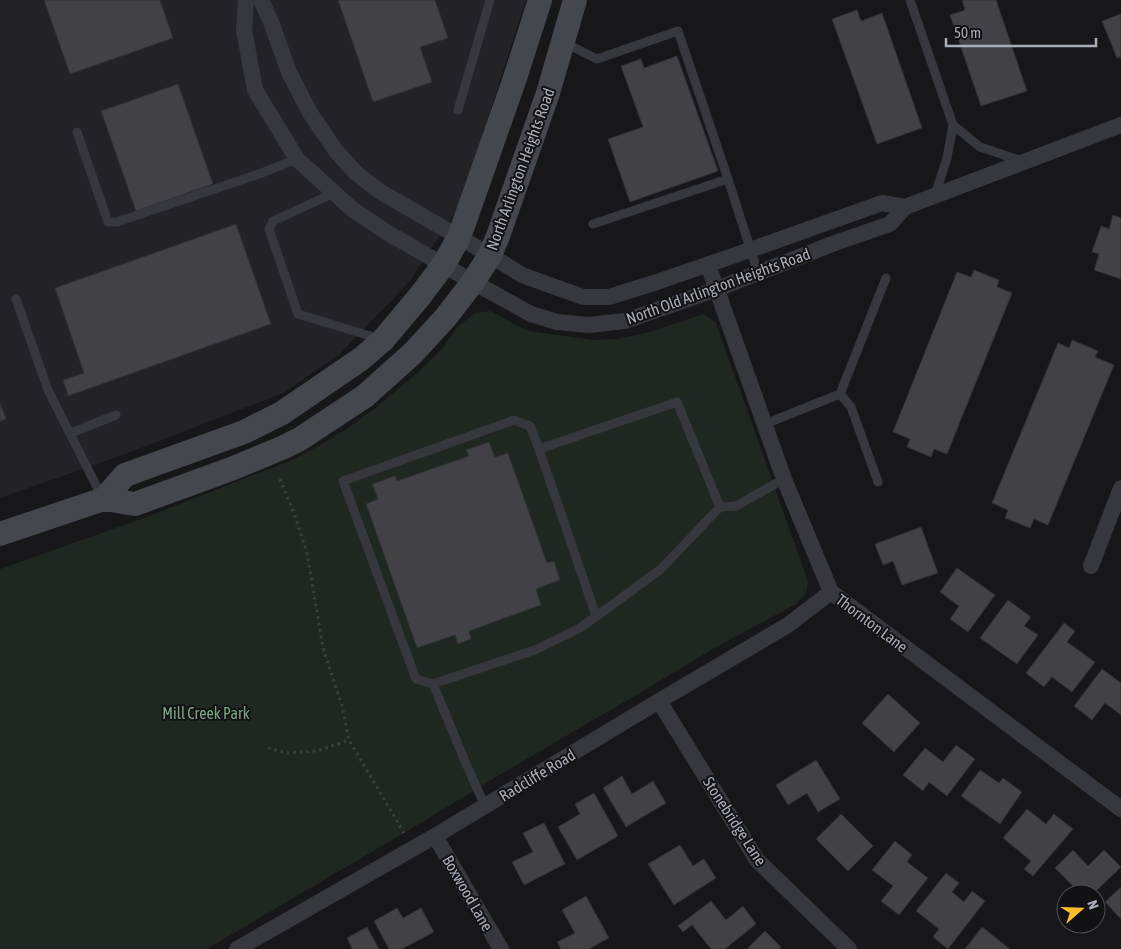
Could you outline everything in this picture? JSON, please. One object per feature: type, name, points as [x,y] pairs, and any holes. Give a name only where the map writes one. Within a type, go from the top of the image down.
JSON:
[{"type":"main road","name":"North Arlington Heights Road","points":[[104,499],[125,475],[244,432],[282,414],[361,359],[383,340],[444,264],[458,237],[514,81],[540,0]]},
{"type":"main road","name":"North Arlington Heights Road","points":[[0,534],[104,499],[135,504],[231,469],[284,447],[300,439],[365,396],[413,353],[446,318],[473,282],[490,255],[548,93],[575,0]]},
{"type":"street","name":"North Old Arlington Heights Road","points":[[246,0],[244,30],[255,90],[297,159],[352,209],[388,232],[531,314],[557,322],[589,325],[625,321],[718,290],[835,243],[890,224],[905,207],[1121,125]]},
{"type":"street","name":"North Old Arlington Heights Road","points":[[261,0],[289,72],[310,113],[336,151],[356,173],[379,191],[522,275],[583,297],[609,297],[654,283],[882,203],[905,207]]},
{"type":"street","name":"Thornton Lane","points":[[708,265],[784,479],[831,592],[1121,809]]},
{"type":"street","points":[[1091,566],[1121,488]]},
{"type":"street","name":"Radcliffe Road","points":[[238,949],[486,806],[788,625],[831,592]]},
{"type":"street","name":"Stonebridge Lane","points":[[660,701],[757,860],[849,949]]},
{"type":"street","name":"Boxwood Lane","points":[[435,836],[501,949]]},
{"type":"lane","points":[[458,110],[490,0]]},
{"type":"lane","points":[[910,0],[953,124],[947,158],[935,195]]},
{"type":"lane","points":[[563,42],[597,59],[678,31],[758,274]]},
{"type":"lane","points":[[953,124],[980,146],[1025,162]]},
{"type":"lane","points":[[77,132],[108,222],[126,219],[259,174],[297,159]]},
{"type":"lane","points":[[593,224],[728,179]]},
{"type":"lane","points":[[334,193],[272,221],[269,229],[298,314],[383,340]]},
{"type":"lane","points":[[764,424],[840,394],[886,278]]},
{"type":"lane","points":[[16,299],[48,390],[104,499]]},
{"type":"lane","points":[[840,394],[851,407],[878,482]]},
{"type":"lane","points":[[539,448],[676,402],[720,506]]},
{"type":"lane","points":[[70,433],[116,415]]},
{"type":"lane","points":[[596,616],[530,426],[514,420],[343,481],[416,679],[433,684],[535,650],[580,628],[661,569],[720,506],[736,506],[784,479]]},
{"type":"lane","points":[[433,684],[486,806]]},
{"type":"path","points":[[280,479],[307,553],[323,648],[342,706],[349,740],[401,830],[414,848]]},
{"type":"path","points":[[268,748],[286,753],[317,752],[349,740]]},
{"type":"shaded area","points":[[0,0],[526,0],[460,205],[409,282],[340,354],[283,393],[128,453],[0,498]]},
{"type":"green space","name":"Mill Creek Park","points":[[490,311],[528,331],[593,340],[617,339],[650,332],[704,314],[716,323],[808,581],[806,594],[796,604],[716,647],[207,949],[0,949],[0,569],[144,518],[292,460],[348,428],[378,406],[443,348],[457,327],[475,313]]},
{"type":"building","points":[[44,0],[160,0],[173,38],[70,74]]},
{"type":"building","points":[[338,0],[435,0],[448,38],[420,47],[432,82],[373,102]]},
{"type":"building","points":[[962,0],[996,0],[1027,91],[981,106],[950,15],[965,10]]},
{"type":"building","points":[[857,10],[861,21],[882,13],[922,128],[877,144],[832,19]]},
{"type":"building","points":[[1121,14],[1121,57],[1117,58],[1102,21]]},
{"type":"building","points":[[677,56],[718,171],[630,202],[608,139],[643,127],[621,66],[641,59],[644,68]]},
{"type":"building","points":[[178,84],[213,184],[136,211],[101,111]]},
{"type":"building","points":[[1113,215],[1121,218],[1121,279],[1094,270],[1099,254],[1092,252],[1101,226],[1109,229]]},
{"type":"building","points":[[236,224],[271,324],[68,396],[63,380],[84,373],[55,288]]},
{"type":"building","points":[[974,270],[999,280],[997,287],[1012,293],[947,454],[934,449],[931,457],[907,447],[910,439],[893,432],[957,272],[971,277]]},
{"type":"building","points":[[1072,340],[1098,351],[1095,357],[1114,365],[1048,525],[1034,519],[1030,528],[1005,518],[1008,510],[992,503],[1058,343],[1069,348]]},
{"type":"building","points":[[0,403],[6,419],[0,421]]},
{"type":"building","points":[[489,442],[495,457],[508,453],[547,563],[554,561],[560,580],[536,589],[541,605],[469,631],[471,639],[458,644],[455,635],[417,648],[366,504],[378,499],[372,484],[395,476],[397,481],[469,456],[466,450]]},
{"type":"building","points":[[921,527],[938,573],[902,585],[893,561],[883,565],[875,544]]},
{"type":"building","points":[[957,568],[995,595],[968,632],[950,619],[959,606],[940,592]]},
{"type":"building","points":[[1008,600],[1031,617],[1024,626],[1038,635],[1017,664],[980,638]]},
{"type":"building","points":[[1064,623],[1075,631],[1067,642],[1095,662],[1072,692],[1052,677],[1044,687],[1026,673]]},
{"type":"building","points":[[1102,669],[1121,683],[1121,715],[1105,703],[1092,720],[1074,706]]},
{"type":"building","points":[[888,694],[920,723],[894,752],[862,723]]},
{"type":"building","points":[[956,745],[975,759],[947,796],[929,782],[923,791],[903,775],[925,748],[943,762]]},
{"type":"building","points":[[816,760],[840,799],[818,812],[807,793],[788,805],[776,785]]},
{"type":"building","points":[[980,770],[999,783],[1003,778],[1022,792],[1000,824],[961,796]]},
{"type":"building","points":[[622,776],[632,794],[653,781],[666,803],[626,827],[603,788]]},
{"type":"building","points":[[594,793],[618,836],[577,860],[558,827],[580,814],[575,804]]},
{"type":"building","points":[[1027,809],[1046,824],[1054,814],[1073,829],[1033,876],[1024,869],[1031,861],[1003,838]]},
{"type":"building","points":[[841,814],[873,846],[848,871],[816,839]]},
{"type":"building","points":[[544,823],[565,864],[524,885],[512,862],[533,852],[523,833]]},
{"type":"building","points":[[895,841],[912,855],[907,862],[928,878],[899,915],[881,901],[893,886],[872,870]]},
{"type":"building","points":[[680,845],[693,866],[704,859],[716,878],[674,905],[648,864]]},
{"type":"building","points":[[1073,850],[1088,866],[1104,850],[1121,867],[1103,884],[1071,884],[1055,868]]},
{"type":"building","points":[[946,873],[959,883],[952,892],[964,902],[972,891],[985,901],[948,949],[933,937],[939,929],[916,911]]},
{"type":"building","points":[[1121,887],[1121,919],[1106,903]]},
{"type":"building","points":[[586,896],[609,938],[589,949],[561,949],[557,942],[575,933],[562,910]]},
{"type":"building","points":[[711,901],[726,920],[743,906],[756,924],[725,949],[711,949],[692,925],[683,932],[678,926]]},
{"type":"building","points":[[397,908],[403,918],[421,908],[434,932],[402,949],[389,949],[374,921]]},
{"type":"building","points":[[367,927],[379,949],[351,949],[347,938]]},
{"type":"building","points":[[982,927],[1010,949],[965,949]]},
{"type":"building","points":[[765,931],[781,947],[779,949],[747,949]]}]
